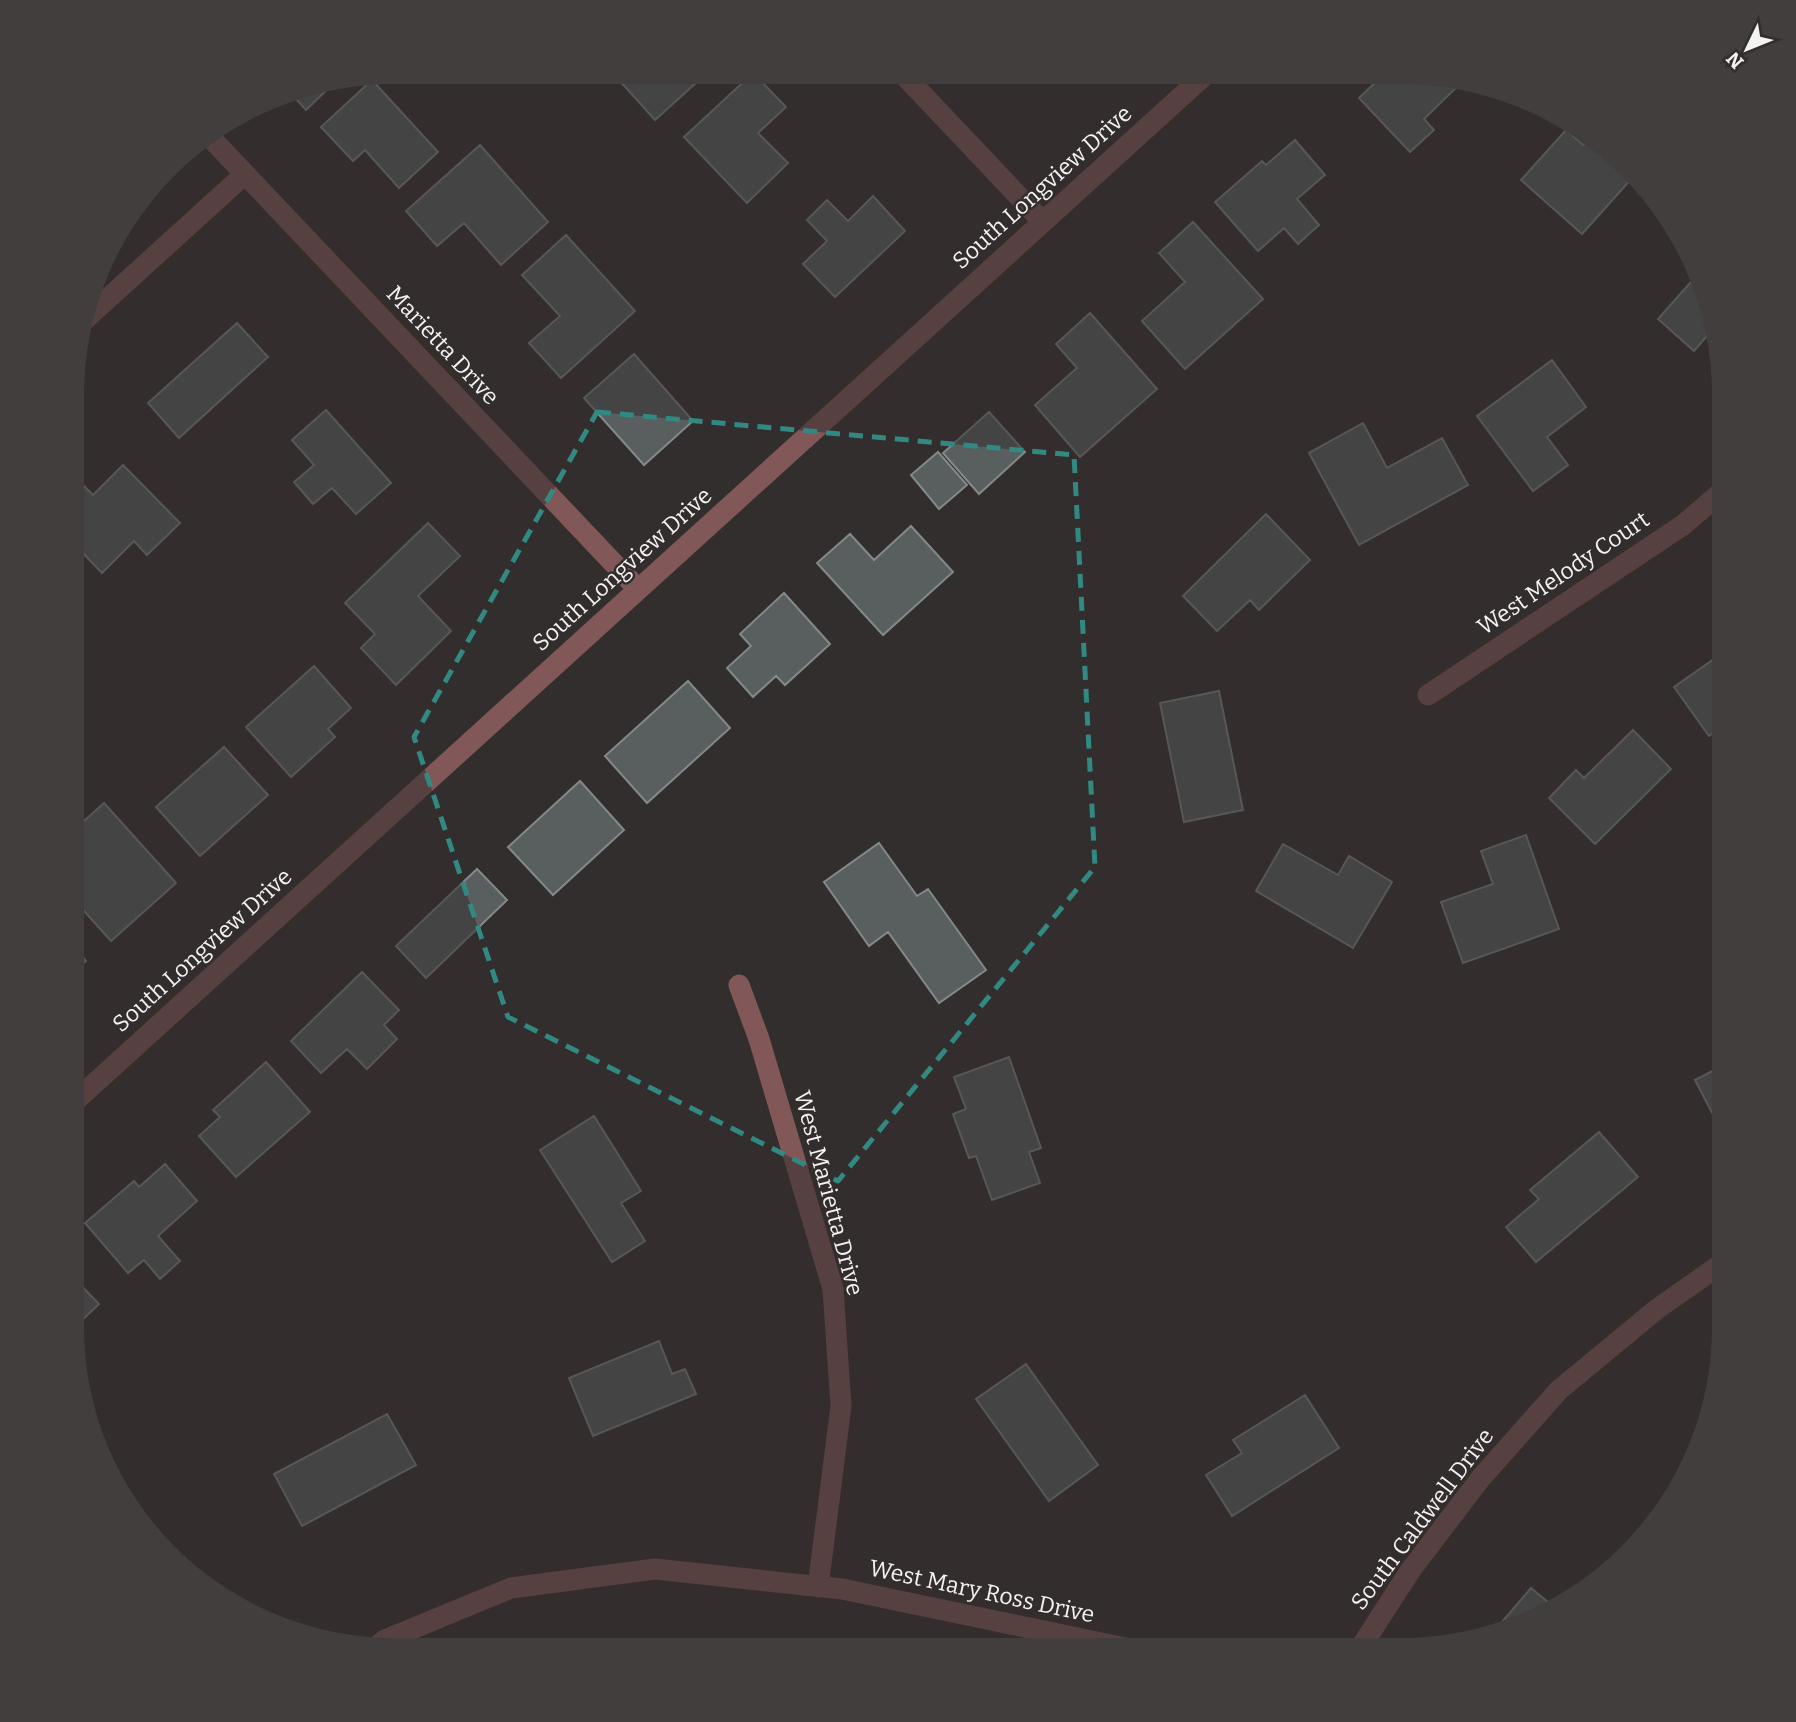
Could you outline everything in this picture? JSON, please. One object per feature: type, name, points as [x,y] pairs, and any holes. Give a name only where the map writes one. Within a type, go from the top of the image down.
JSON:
[{"type":"street","points":[[912,84],[1042,222]]},
{"type":"street","name":"South Longview Drive","points":[[84,1093],[1195,84]]},
{"type":"street","name":"Marietta Drive","points":[[214,142],[638,589]]},
{"type":"street","points":[[96,309],[245,174]]},
{"type":"street","name":"West Melody Court","points":[[1428,695],[1683,525],[1712,500]]},
{"type":"street","name":"West Marietta Drive","points":[[739,985],[759,1039],[834,1289],[841,1406],[818,1587]]},
{"type":"street","name":"South Caldwell Drive","points":[[1367,1638],[1410,1572],[1480,1479],[1559,1390],[1657,1309],[1712,1270]]},
{"type":"street","name":"West Mary Ross Drive","points":[[390,1638],[511,1588],[655,1569],[842,1589],[1077,1638]]},
{"type":"highlighted area","points":[[597,412],[1074,455],[1095,867],[838,1181],[508,1017],[414,737]]},
{"type":"building","points":[[623,84],[695,84],[655,120]]},
{"type":"building","points":[[741,84],[764,84],[786,107],[758,133],[788,163],[747,203],[684,137]]},
{"type":"building","points":[[1374,84],[1455,89],[1424,119],[1434,130],[1410,152],[1359,98]]},
{"type":"building","points":[[376,85],[438,152],[399,188],[365,150],[353,161],[321,127],[366,86]]},
{"type":"building","points":[[324,92],[306,110],[297,100]]},
{"type":"building","points":[[1565,131],[1606,161],[1628,183],[1582,234],[1521,180]]},
{"type":"building","points":[[1295,140],[1325,175],[1297,199],[1319,225],[1298,244],[1284,228],[1258,251],[1215,202],[1262,161],[1266,165]]},
{"type":"building","points":[[480,145],[548,222],[501,265],[464,223],[437,246],[406,211]]},
{"type":"building","points":[[873,196],[905,231],[835,297],[803,264],[827,241],[807,220],[827,200],[848,221]]},
{"type":"building","points":[[1193,222],[1263,299],[1185,369],[1142,321],[1185,282],[1159,253]]},
{"type":"building","points":[[566,235],[635,311],[561,378],[529,343],[560,316],[522,275]]},
{"type":"building","points":[[1691,282],[1706,337],[1694,351],[1658,319]]},
{"type":"building","points":[[1090,313],[1157,389],[1080,457],[1035,405],[1077,368],[1056,344]]},
{"type":"building","points":[[237,323],[268,357],[179,438],[148,403]]},
{"type":"building","points":[[634,354],[693,421],[644,465],[584,398]]},
{"type":"building","points":[[1552,360],[1586,407],[1547,437],[1568,465],[1533,491],[1477,416]]},
{"type":"building","points":[[326,410],[391,483],[356,514],[332,488],[313,504],[294,482],[314,465],[292,440]]},
{"type":"building","points":[[989,412],[1025,452],[979,494],[943,453]]},
{"type":"building","points":[[1363,423],[1387,468],[1442,438],[1468,485],[1359,545],[1309,453]]},
{"type":"building","points":[[938,452],[967,485],[939,509],[911,475]]},
{"type":"building","points":[[123,465],[180,523],[147,555],[134,541],[102,573],[84,554],[84,486],[93,495]]},
{"type":"building","points":[[1266,514],[1310,560],[1259,610],[1250,600],[1217,631],[1183,596]]},
{"type":"building","points":[[428,523],[460,556],[418,596],[451,631],[396,685],[361,648],[375,634],[345,603]]},
{"type":"building","points":[[911,526],[953,572],[883,635],[817,563],[850,534],[874,560]]},
{"type":"building","points":[[784,593],[830,644],[785,685],[776,676],[753,697],[727,668],[751,646],[740,634]]},
{"type":"building","points":[[1712,660],[1712,734],[1709,736],[1674,687]]},
{"type":"building","points":[[314,666],[351,708],[328,729],[335,737],[291,777],[246,727]]},
{"type":"building","points":[[688,681],[730,728],[647,803],[605,756]]},
{"type":"building","points":[[1219,691],[1243,810],[1184,822],[1160,703]]},
{"type":"building","points":[[1633,730],[1671,769],[1595,844],[1549,798],[1576,770],[1584,778]]},
{"type":"building","points":[[224,747],[268,795],[200,856],[156,807]]},
{"type":"building","points":[[580,781],[624,830],[553,895],[508,847]]},
{"type":"building","points":[[104,803],[176,883],[111,941],[84,911],[84,821]]},
{"type":"building","points":[[1526,835],[1559,929],[1463,963],[1441,902],[1493,884],[1481,851]]},
{"type":"building","points":[[879,843],[917,896],[928,889],[986,970],[939,1003],[888,932],[869,946],[824,882]]},
{"type":"building","points":[[1283,844],[1338,875],[1349,856],[1392,882],[1353,948],[1256,891]]},
{"type":"building","points":[[477,869],[507,900],[426,978],[396,946]]},
{"type":"building","points":[[362,972],[399,1010],[384,1025],[397,1039],[367,1069],[347,1049],[321,1073],[291,1041]]},
{"type":"building","points":[[1009,1057],[1041,1148],[1029,1152],[1040,1183],[992,1200],[976,1156],[969,1158],[953,1114],[966,1109],[954,1077]]},
{"type":"building","points":[[266,1062],[310,1112],[236,1177],[199,1136],[220,1117],[213,1110]]},
{"type":"building","points":[[1712,1071],[1712,1113],[1695,1080]]},
{"type":"building","points":[[594,1116],[641,1191],[621,1203],[645,1241],[612,1262],[540,1150]]},
{"type":"building","points":[[1599,1132],[1638,1177],[1536,1262],[1506,1227],[1539,1199],[1530,1190]]},
{"type":"building","points":[[165,1164],[197,1201],[158,1236],[180,1261],[160,1279],[144,1260],[128,1273],[85,1223],[134,1181],[139,1187]]},
{"type":"building","points":[[84,1288],[99,1304],[84,1318]]},
{"type":"building","points":[[659,1341],[672,1374],[685,1369],[696,1394],[593,1436],[569,1378]]},
{"type":"building","points":[[1026,1364],[1098,1465],[1049,1501],[976,1399]]},
{"type":"building","points":[[1305,1395],[1339,1448],[1232,1516],[1206,1475],[1242,1453],[1233,1440]]},
{"type":"building","points":[[387,1414],[416,1465],[302,1526],[274,1474]]},
{"type":"building","points":[[1531,1588],[1547,1601],[1539,1606],[1503,1621]]}]
